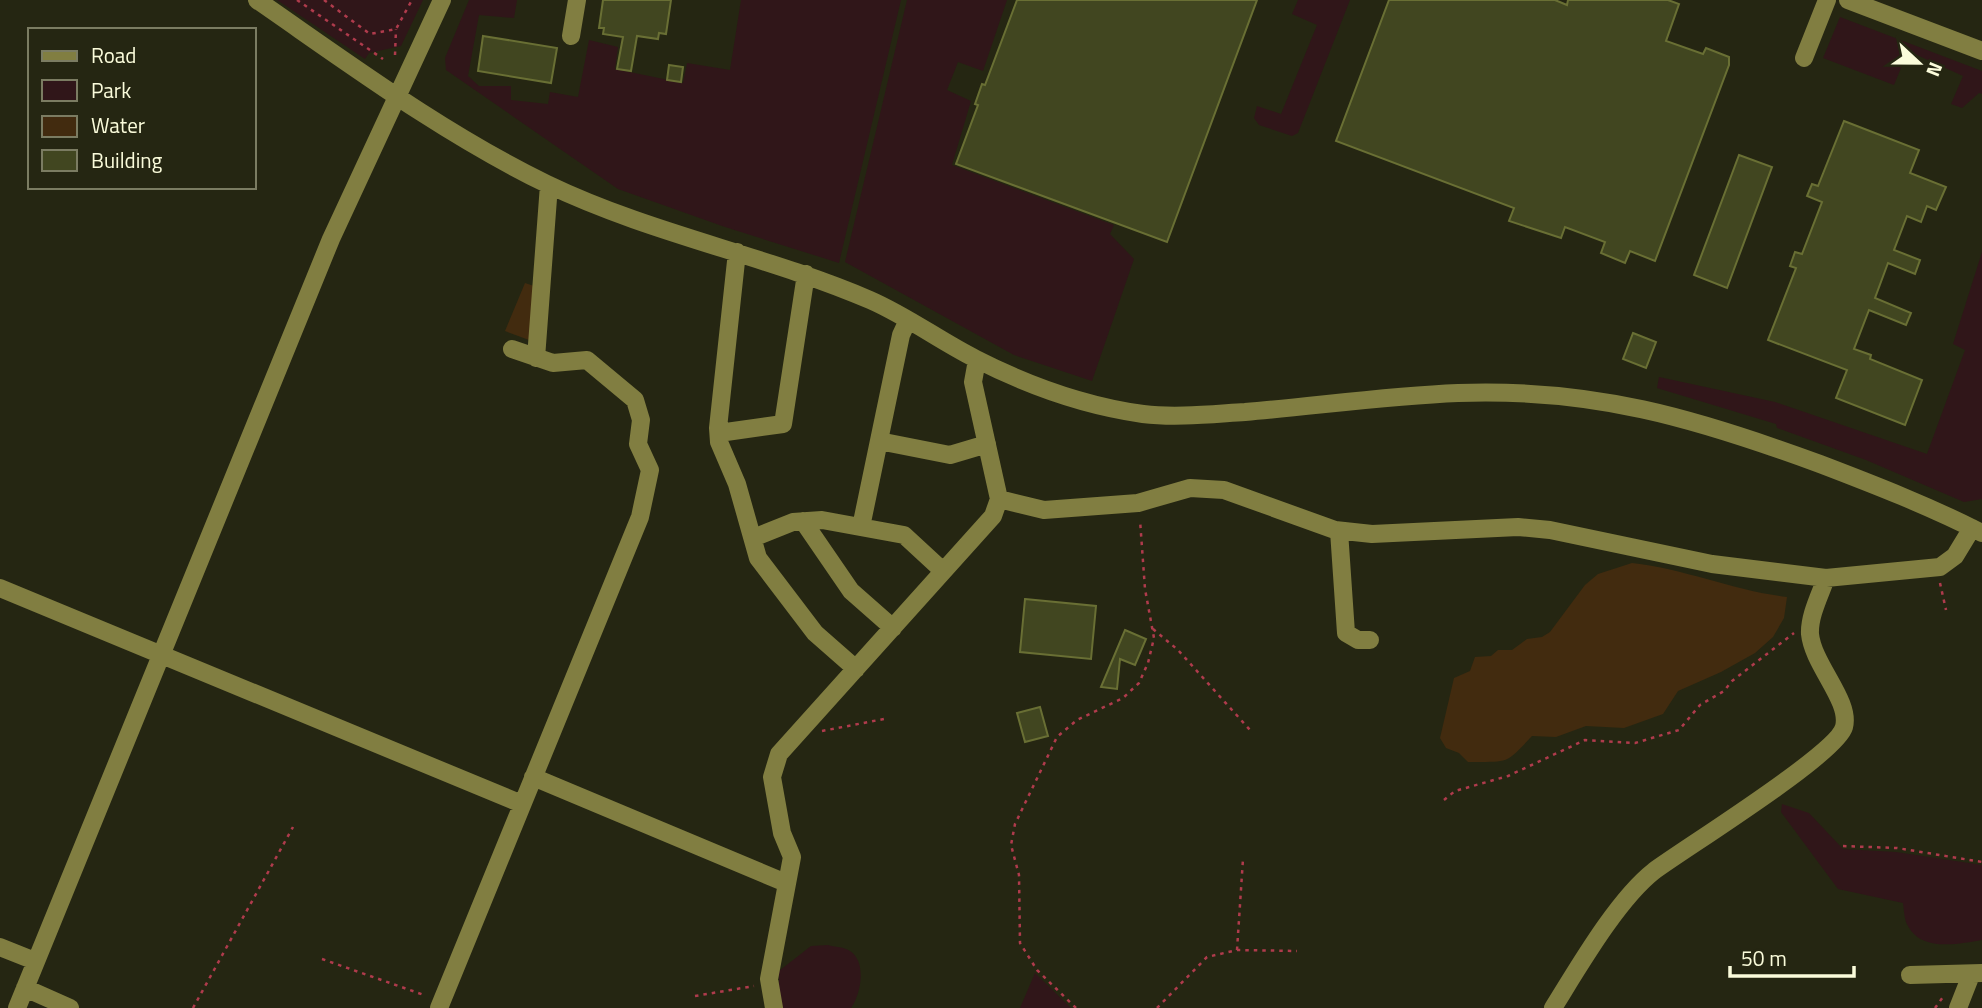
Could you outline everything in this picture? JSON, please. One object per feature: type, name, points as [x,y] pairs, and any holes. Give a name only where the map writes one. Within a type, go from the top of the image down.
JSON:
[{"type":"street","points":[[257,0],[398,98],[549,185],[635,220],[806,274],[879,304],[977,359],[1026,382],[1095,404],[1145,414],[1213,414],[1458,393],[1565,395],[1665,412],[1730,431],[1903,495],[1977,530],[1955,556],[1938,567],[1825,578],[1712,564],[1539,529],[1518,527],[1372,534],[1339,531],[1298,519],[1224,490],[1190,488],[1138,503],[1045,510],[999,499]]},
{"type":"street","points":[[17,1008],[331,239],[442,0]]},
{"type":"street","points":[[571,36],[577,0]]},
{"type":"street","points":[[1804,58],[1827,0]]},
{"type":"street","points":[[1848,0],[1982,51]]},
{"type":"street","points":[[536,358],[549,185]]},
{"type":"street","points":[[737,252],[718,428],[719,442],[752,533],[758,558],[815,634],[856,669]]},
{"type":"street","points":[[726,432],[782,424],[806,274]]},
{"type":"street","points":[[861,527],[901,335],[908,320]]},
{"type":"street","points":[[440,1004],[640,517],[650,470],[639,444],[641,420],[635,400],[587,360],[553,363],[512,349]]},
{"type":"street","points":[[774,1008],[769,983],[792,857],[782,833],[772,777],[779,754],[993,516],[999,499],[973,382],[977,359]]},
{"type":"street","points":[[879,442],[950,455],[987,444]]},
{"type":"street","points":[[752,533],[822,520],[904,535],[943,571]]},
{"type":"street","points":[[803,522],[851,591],[893,628]]},
{"type":"street","points":[[1339,531],[1346,633],[1358,640],[1370,640]]},
{"type":"street","points":[[1553,1008],[1595,941],[1651,873],[1777,787],[1844,730],[1846,715],[1816,658],[1811,625],[1825,578]]},
{"type":"street","points":[[0,588],[522,804]]},
{"type":"street","points":[[533,777],[786,883]]},
{"type":"street","points":[[0,947],[35,961]]},
{"type":"street","points":[[1910,975],[1976,974],[1958,1008]]},
{"type":"street","points":[[25,988],[71,1008]]},
{"type":"path","points":[[297,0],[383,59]]},
{"type":"path","points":[[324,0],[370,34],[396,29]]},
{"type":"path","points":[[395,55],[396,29],[412,0]]},
{"type":"path","points":[[1076,1008],[1037,970],[1020,943],[1019,875],[1011,845],[1015,824],[1057,737],[1077,720],[1123,698],[1139,683],[1154,638],[1145,589],[1144,545],[1138,503]]},
{"type":"path","points":[[1938,567],[1946,610]]},
{"type":"path","points":[[1444,800],[1455,792],[1508,776],[1586,740],[1635,743],[1679,730],[1700,705],[1724,691],[1732,681],[1777,649],[1790,635],[1811,625]]},
{"type":"path","points":[[1152,629],[1178,650],[1250,730]]},
{"type":"path","points":[[802,729],[812,733],[849,728],[871,719],[884,719]]},
{"type":"path","points":[[192,1008],[293,827]]},
{"type":"path","points":[[1843,846],[1897,848],[1982,862]]},
{"type":"path","points":[[1237,950],[1243,859]]},
{"type":"path","points":[[1157,1008],[1207,957],[1237,950],[1297,951]]},
{"type":"path","points":[[322,959],[440,1004]]},
{"type":"path","points":[[695,996],[769,983]]},
{"type":"green space","points":[[277,0],[423,0],[401,46],[369,53],[365,59]]},
{"type":"green space","points":[[469,0],[517,0],[514,18],[479,15],[468,76],[479,86],[511,86],[511,100],[548,104],[550,92],[578,97],[589,40],[618,47],[615,69],[683,83],[687,63],[730,70],[741,0],[901,0],[839,263],[618,189],[446,70],[445,58]]},
{"type":"green space","points":[[907,0],[1007,0],[983,71],[958,62],[947,90],[971,101],[952,165],[1114,225],[1110,234],[1134,259],[1092,381],[1014,355],[845,262]]},
{"type":"green space","points":[[1298,0],[1350,0],[1298,133],[1292,136],[1259,125],[1254,118],[1257,106],[1281,114],[1317,25],[1292,14]]},
{"type":"green space","points":[[1840,17],[1982,71],[1982,94],[1979,93],[1962,108],[1951,104],[1963,76],[1908,51],[1894,85],[1823,58]]},
{"type":"green space","points":[[1982,252],[1982,499],[1964,502],[1866,460],[1777,428],[1776,424],[1657,388],[1659,377],[1775,402],[1927,454],[1965,350],[1953,344]]},
{"type":"green space","points":[[1782,804],[1809,813],[1843,849],[1896,852],[1982,865],[1982,940],[1941,944],[1922,940],[1907,924],[1903,903],[1838,889],[1781,812]]},
{"type":"green space","points":[[828,945],[848,950],[859,963],[860,987],[851,1008],[779,1008],[779,971],[811,946]]},
{"type":"green space","points":[[1035,973],[1071,1008],[1020,1008]]},
{"type":"water","points":[[525,283],[534,286],[529,340],[505,331]]},
{"type":"water","points":[[1632,563],[1787,597],[1784,618],[1773,637],[1755,653],[1678,691],[1663,714],[1624,728],[1586,726],[1556,737],[1532,736],[1516,753],[1499,761],[1468,762],[1459,753],[1446,748],[1440,738],[1454,678],[1470,671],[1475,657],[1491,656],[1498,650],[1512,650],[1527,639],[1542,637],[1550,632],[1585,585],[1598,574]]},
{"type":"building","points":[[603,0],[671,0],[666,34],[659,33],[658,39],[637,36],[631,71],[617,69],[623,37],[603,34],[604,28],[599,28]]},
{"type":"building","points":[[1017,0],[1257,0],[1167,242],[956,164],[978,105],[975,104],[982,84],[985,85]]},
{"type":"building","points":[[1389,0],[1555,0],[1567,5],[1568,0],[1668,0],[1679,4],[1666,41],[1703,54],[1706,48],[1729,57],[1729,65],[1655,261],[1630,251],[1625,263],[1601,253],[1605,242],[1565,227],[1561,238],[1509,221],[1514,208],[1336,141]]},
{"type":"building","points":[[483,36],[557,48],[551,83],[478,71]]},
{"type":"building","points":[[669,65],[683,67],[681,82],[667,80]]},
{"type":"building","points":[[1844,121],[1919,150],[1910,173],[1946,187],[1936,210],[1927,206],[1921,222],[1907,216],[1894,250],[1920,260],[1915,274],[1888,263],[1875,298],[1911,313],[1906,325],[1869,310],[1854,349],[1871,355],[1870,359],[1922,380],[1905,425],[1836,398],[1847,370],[1768,340],[1796,268],[1790,266],[1795,252],[1802,254],[1822,202],[1807,196],[1812,184],[1818,186]]},
{"type":"building","points":[[1739,155],[1772,167],[1727,288],[1694,275]]},
{"type":"building","points":[[1633,333],[1656,342],[1646,368],[1623,359]]},
{"type":"building","points":[[1025,599],[1096,606],[1091,659],[1020,652]]},
{"type":"building","points":[[1125,630],[1146,639],[1135,665],[1120,659],[1117,689],[1101,687]]},
{"type":"building","points":[[1040,707],[1048,736],[1025,742],[1017,713]]}]
